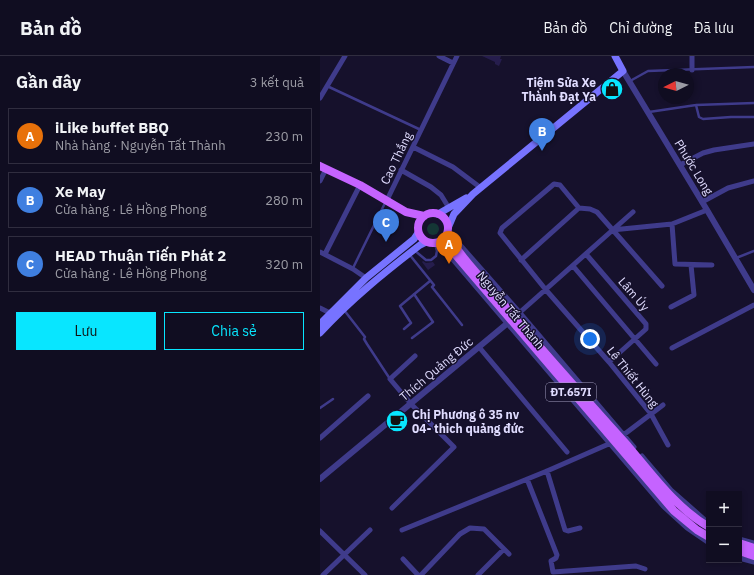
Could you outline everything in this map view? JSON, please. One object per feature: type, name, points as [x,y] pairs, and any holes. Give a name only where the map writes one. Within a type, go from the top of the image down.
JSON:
[{"type":"main road","name":"Phước Long","points":[[615,56],[623,71]]},
{"type":"main road","points":[[438,214],[481,188],[623,71]]},
{"type":"main road","points":[[323,168],[360,185],[406,212],[424,216],[431,213],[438,214],[445,219],[448,230]]},
{"type":"main road","points":[[406,212],[418,229],[420,237],[426,242],[436,243],[442,240],[448,230],[454,214],[473,194]]},
{"type":"main road","points":[[320,324],[366,278],[414,239],[424,216]]},
{"type":"main road","name":"Nguyễn Tất Thành","points":[[448,230],[457,248],[513,319]]},
{"type":"main road","points":[[320,333],[371,284],[426,242]]},
{"type":"main road","name":"Nguyễn Tất Thành","points":[[436,243],[452,252],[513,319],[617,439],[674,511],[697,530],[706,535]]},
{"type":"main road","points":[[366,278],[371,284]]},
{"type":"main road","name":"Nguyễn Tất Thành","points":[[617,439],[680,505],[706,525]]},
{"type":"main road","points":[[742,544],[754,548]]},
{"type":"main road","points":[[742,552],[754,556]]},
{"type":"street","points":[[320,98],[345,56]]},
{"type":"street","points":[[439,56],[453,63]]},
{"type":"street","name":"Cao Thắng","points":[[387,200],[457,56]]},
{"type":"street","points":[[692,56],[692,68]]},
{"type":"street","name":"Phước Long","points":[[623,71],[754,290]]},
{"type":"street","points":[[680,165],[703,153],[754,144]]},
{"type":"street","points":[[413,147],[453,167],[481,188]]},
{"type":"street","points":[[320,181],[323,168]]},
{"type":"street","points":[[402,170],[431,187],[441,195],[449,208]]},
{"type":"street","points":[[702,202],[728,188],[754,181]]},
{"type":"street","name":"Lê Thiết Hùng","points":[[579,208],[560,185],[554,184],[502,228],[500,233],[651,414],[668,445]]},
{"type":"street","points":[[360,185],[322,253],[366,278]]},
{"type":"street","points":[[521,260],[579,208],[590,209],[597,212],[662,286]]},
{"type":"street","points":[[612,230],[672,224],[707,210]]},
{"type":"street","points":[[513,319],[633,212]]},
{"type":"street","points":[[672,224],[675,264],[712,265]]},
{"type":"street","name":"Lâm Úy","points":[[586,254],[646,324],[646,329],[609,362]]},
{"type":"street","points":[[671,307],[694,295],[691,265]]},
{"type":"street","points":[[572,266],[656,364]]},
{"type":"street","points":[[672,348],[754,305]]},
{"type":"street","points":[[320,308],[330,313]]},
{"type":"street","name":"Thích Quảng Đức","points":[[320,479],[513,319]]},
{"type":"street","name":"Nguyễn Tất Thành","points":[[513,319],[617,439],[672,515],[706,541]]},
{"type":"street","points":[[479,346],[567,452]]},
{"type":"street","points":[[392,508],[454,447],[411,404],[390,379],[415,356]]},
{"type":"street","points":[[320,438],[368,396]]},
{"type":"street","points":[[402,530],[547,471],[617,439],[663,405]]},
{"type":"street","name":"Nguyễn Tất Thành","points":[[617,439],[706,521]]},
{"type":"street","points":[[547,471],[565,530],[568,531],[580,528]]},
{"type":"street","points":[[527,479],[557,555],[556,558],[550,561],[553,572],[636,566],[645,569]]},
{"type":"street","points":[[403,559],[420,575],[460,534],[470,528],[484,529],[509,554]]},
{"type":"street","points":[[323,575],[370,530]]},
{"type":"street","points":[[320,531],[365,575]]},
{"type":"street","points":[[742,540],[754,543]]},
{"type":"street","points":[[478,575],[504,549]]},
{"type":"street","points":[[742,559],[754,562]]},
{"type":"lane","points":[[694,70],[754,67]]},
{"type":"lane","points":[[629,81],[648,71],[658,71]]},
{"type":"lane","points":[[327,85],[421,130]]},
{"type":"lane","points":[[648,112],[696,105],[754,103]]},
{"type":"lane","points":[[696,105],[699,117],[703,119],[754,117]]},
{"type":"lane","name":"Cao Thắng","points":[[352,269],[387,200]]},
{"type":"lane","points":[[411,252],[426,260],[431,260],[436,256],[436,243]]},
{"type":"lane","points":[[411,252],[434,285],[432,287],[462,325]]},
{"type":"lane","points":[[736,258],[754,252]]},
{"type":"lane","points":[[404,328],[412,323],[400,306],[430,281]]},
{"type":"lane","points":[[412,338],[433,322],[414,294]]},
{"type":"lane","points":[[343,310],[365,337],[364,339],[390,379]]},
{"type":"lane","points":[[320,408],[333,399]]},
{"type":"green space","points":[[435,223],[438,224],[438,234],[431,235],[428,234],[427,227],[428,224]]},
{"type":"building","points":[[482,56],[501,56],[500,59],[502,59],[499,66],[495,64],[495,62]]},
{"type":"building","points":[[423,261],[426,263],[433,262],[435,265],[428,270],[422,262]]},
{"type":"place","name":"Tiệm Sửa Xe Thành Đạt Ya","points":[[612,89]]},
{"type":"place","name":"Xe May","points":[[542,151]]},
{"type":"place","name":"HEAD Thuận Tiến Phát 2","points":[[386,242]]},
{"type":"place","name":"iLike buffet BBQ","points":[[449,264]]},
{"type":"place","name":"Chị Phương ô 35 nv 04- thich quảng đức","points":[[397,421]]}]
